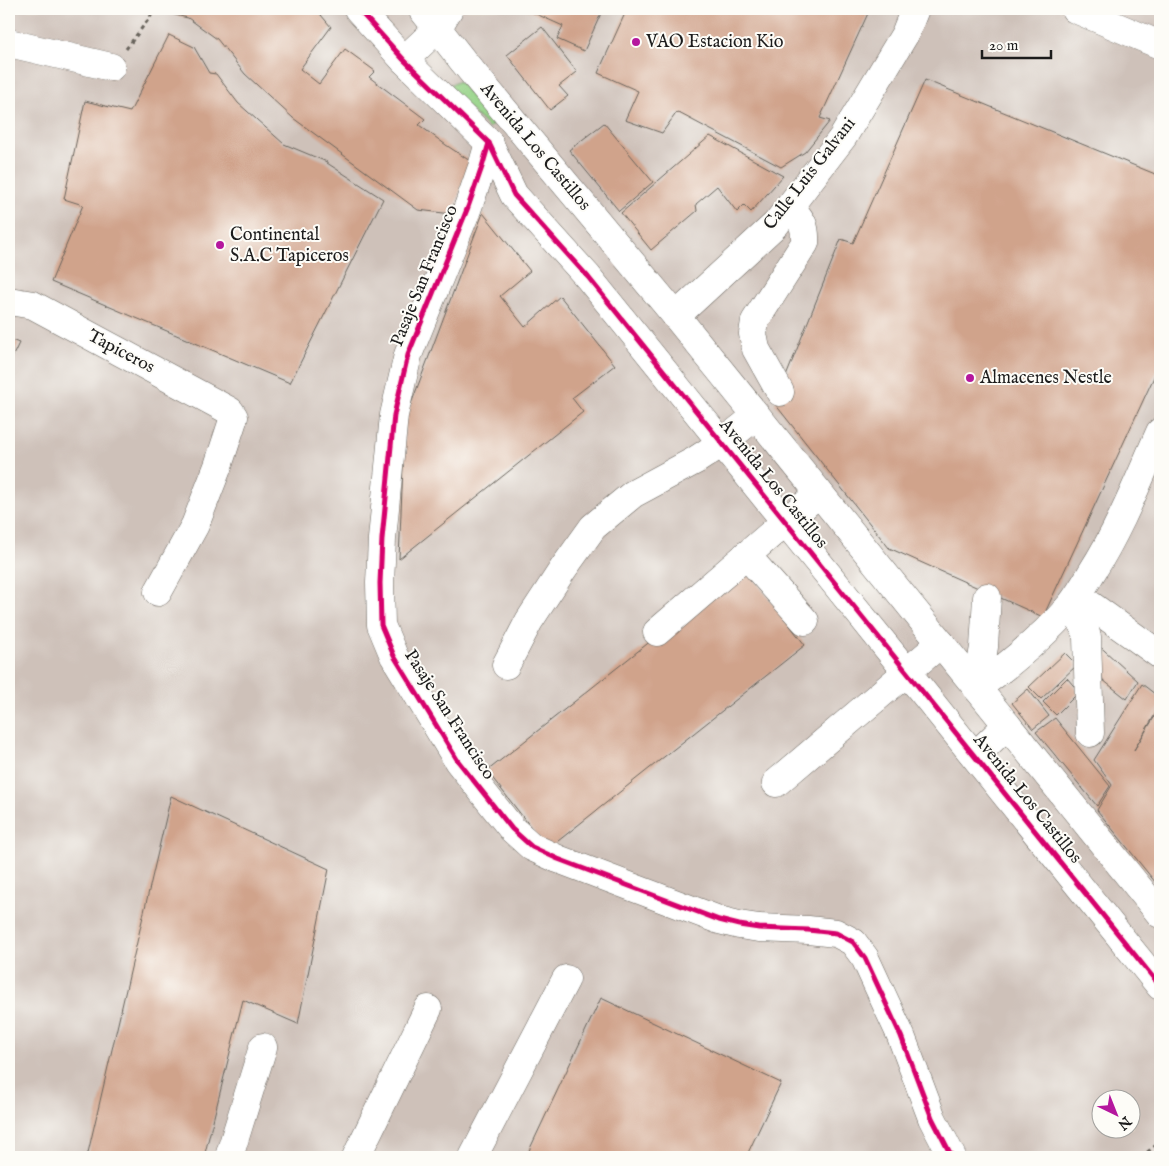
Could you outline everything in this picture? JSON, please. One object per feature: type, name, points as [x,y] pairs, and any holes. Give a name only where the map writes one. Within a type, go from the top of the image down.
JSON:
[{"type":"street","name":"Avenida Los Castillos","points":[[358,9],[404,60],[489,142],[514,195],[588,277],[1160,986]]},
{"type":"street","name":"Calle Luis Galvani","points":[[676,316],[776,224],[843,138],[905,34],[915,9]]},
{"type":"street","points":[[1075,9],[1160,45]]},
{"type":"street","points":[[404,60],[436,16]]},
{"type":"street","name":"Avenida Los Castillos","points":[[436,16],[620,249],[1160,914]]},
{"type":"street","points":[[9,43],[112,67]]},
{"type":"street","name":"Pasaje San Francisco","points":[[489,142],[468,207],[408,355],[394,415],[382,539],[380,583],[382,625],[394,656],[458,761],[512,829],[532,848],[558,860],[719,920],[759,928],[836,933],[853,942],[865,958],[901,1036],[932,1118],[952,1157]]},
{"type":"street","points":[[780,392],[756,349],[753,334],[755,321],[805,243],[806,234],[803,224],[790,206]]},
{"type":"street","points":[[588,277],[620,249]]},
{"type":"street","name":"Tapiceros","points":[[21,303],[230,411],[234,417],[218,466],[195,525],[158,592]]},
{"type":"street","points":[[506,665],[529,621],[593,528],[633,494],[696,460],[722,443],[756,416]]},
{"type":"street","points":[[977,688],[1009,664],[1046,631],[1073,602],[1101,559],[1123,518],[1160,432]]},
{"type":"street","points":[[657,632],[819,493]]},
{"type":"street","points":[[746,555],[805,621]]},
{"type":"street","points":[[977,688],[984,647],[987,597]]},
{"type":"street","points":[[1073,602],[1160,655]]},
{"type":"street","points":[[1073,602],[1087,637],[1090,732]]},
{"type":"street","points":[[776,783],[941,643]]},
{"type":"street","points":[[974,756],[1007,725]]},
{"type":"street","points":[[473,1157],[566,979]]},
{"type":"street","points":[[356,1157],[428,1009]]},
{"type":"street","points":[[229,1157],[263,1047]]},
{"type":"path","points":[[112,67],[150,16],[150,9]]},
{"type":"path","points":[[1142,1157],[1160,1142]]},
{"type":"shaded area","points":[[9,9],[1160,9],[1160,1157],[9,1157]]},
{"type":"green space","points":[[459,81],[493,124],[489,128],[447,87]]},
{"type":"building","points":[[150,9],[316,9],[331,27],[300,69],[319,84],[345,49],[375,71],[369,77],[425,119],[419,125],[470,161],[452,214],[418,210],[293,118],[245,74],[217,39],[188,18]]},
{"type":"building","points":[[525,9],[603,9],[584,51],[557,39],[563,26]]},
{"type":"building","points":[[627,9],[870,9],[820,118],[830,121],[805,152],[781,167],[677,112],[662,133],[625,120],[638,91],[598,73]]},
{"type":"building","points":[[542,27],[577,72],[559,86],[568,96],[550,110],[507,55]]},
{"type":"building","points":[[169,35],[194,47],[209,73],[216,74],[238,103],[284,144],[327,162],[383,199],[290,383],[51,282],[83,205],[64,199],[85,101],[130,112]]},
{"type":"building","name":"Almacenes Nestle","points":[[925,80],[1160,176],[1160,364],[1043,617],[889,548],[775,404],[841,239],[853,243]]},
{"type":"building","points":[[604,123],[653,182],[619,211],[569,150]]},
{"type":"building","points":[[710,136],[783,176],[751,212],[744,205],[737,212],[717,186],[696,204],[697,211],[651,250],[621,213]]},
{"type":"building","points":[[483,213],[530,271],[500,296],[525,327],[560,296],[615,365],[572,398],[583,412],[399,559],[405,420]]},
{"type":"building","points":[[9,339],[19,343],[9,364]]},
{"type":"building","points":[[744,567],[805,645],[548,849],[487,771]]},
{"type":"building","points":[[1094,641],[1138,681],[1127,699],[1103,680]]},
{"type":"building","points":[[1065,653],[1077,665],[1041,699],[1029,687]]},
{"type":"building","points":[[1067,678],[1079,692],[1056,715],[1043,702]]},
{"type":"building","points":[[1142,684],[1160,698],[1160,706],[1134,750],[1160,708],[1160,888],[1097,810],[1112,785],[1094,760]]},
{"type":"building","points":[[1028,689],[1049,716],[1033,729],[1012,703]]},
{"type":"building","points":[[1055,718],[1110,786],[1097,806],[1036,732]]},
{"type":"building","points":[[171,796],[329,869],[298,1024],[243,1000],[204,1157],[87,1157]]},
{"type":"building","points":[[601,998],[781,1083],[746,1157],[526,1157]]},
{"type":"cycle path","points":[[358,9],[404,60],[489,143],[514,195],[588,277],[1160,986]]},
{"type":"cycle path","points":[[489,143],[468,207],[408,355],[394,415],[382,539],[380,583],[381,625],[394,656],[458,761],[512,829],[532,847],[558,859],[719,920],[759,928],[836,933],[853,942],[865,958],[901,1036],[932,1118],[952,1157]]},
{"type":"place","name":"VAO Estacion Kio","points":[[636,42]]},
{"type":"place","name":"Continental S.A.C Tapiceros","points":[[220,245]]},
{"type":"place","name":"Almacenes Nestle","points":[[970,378]]}]
